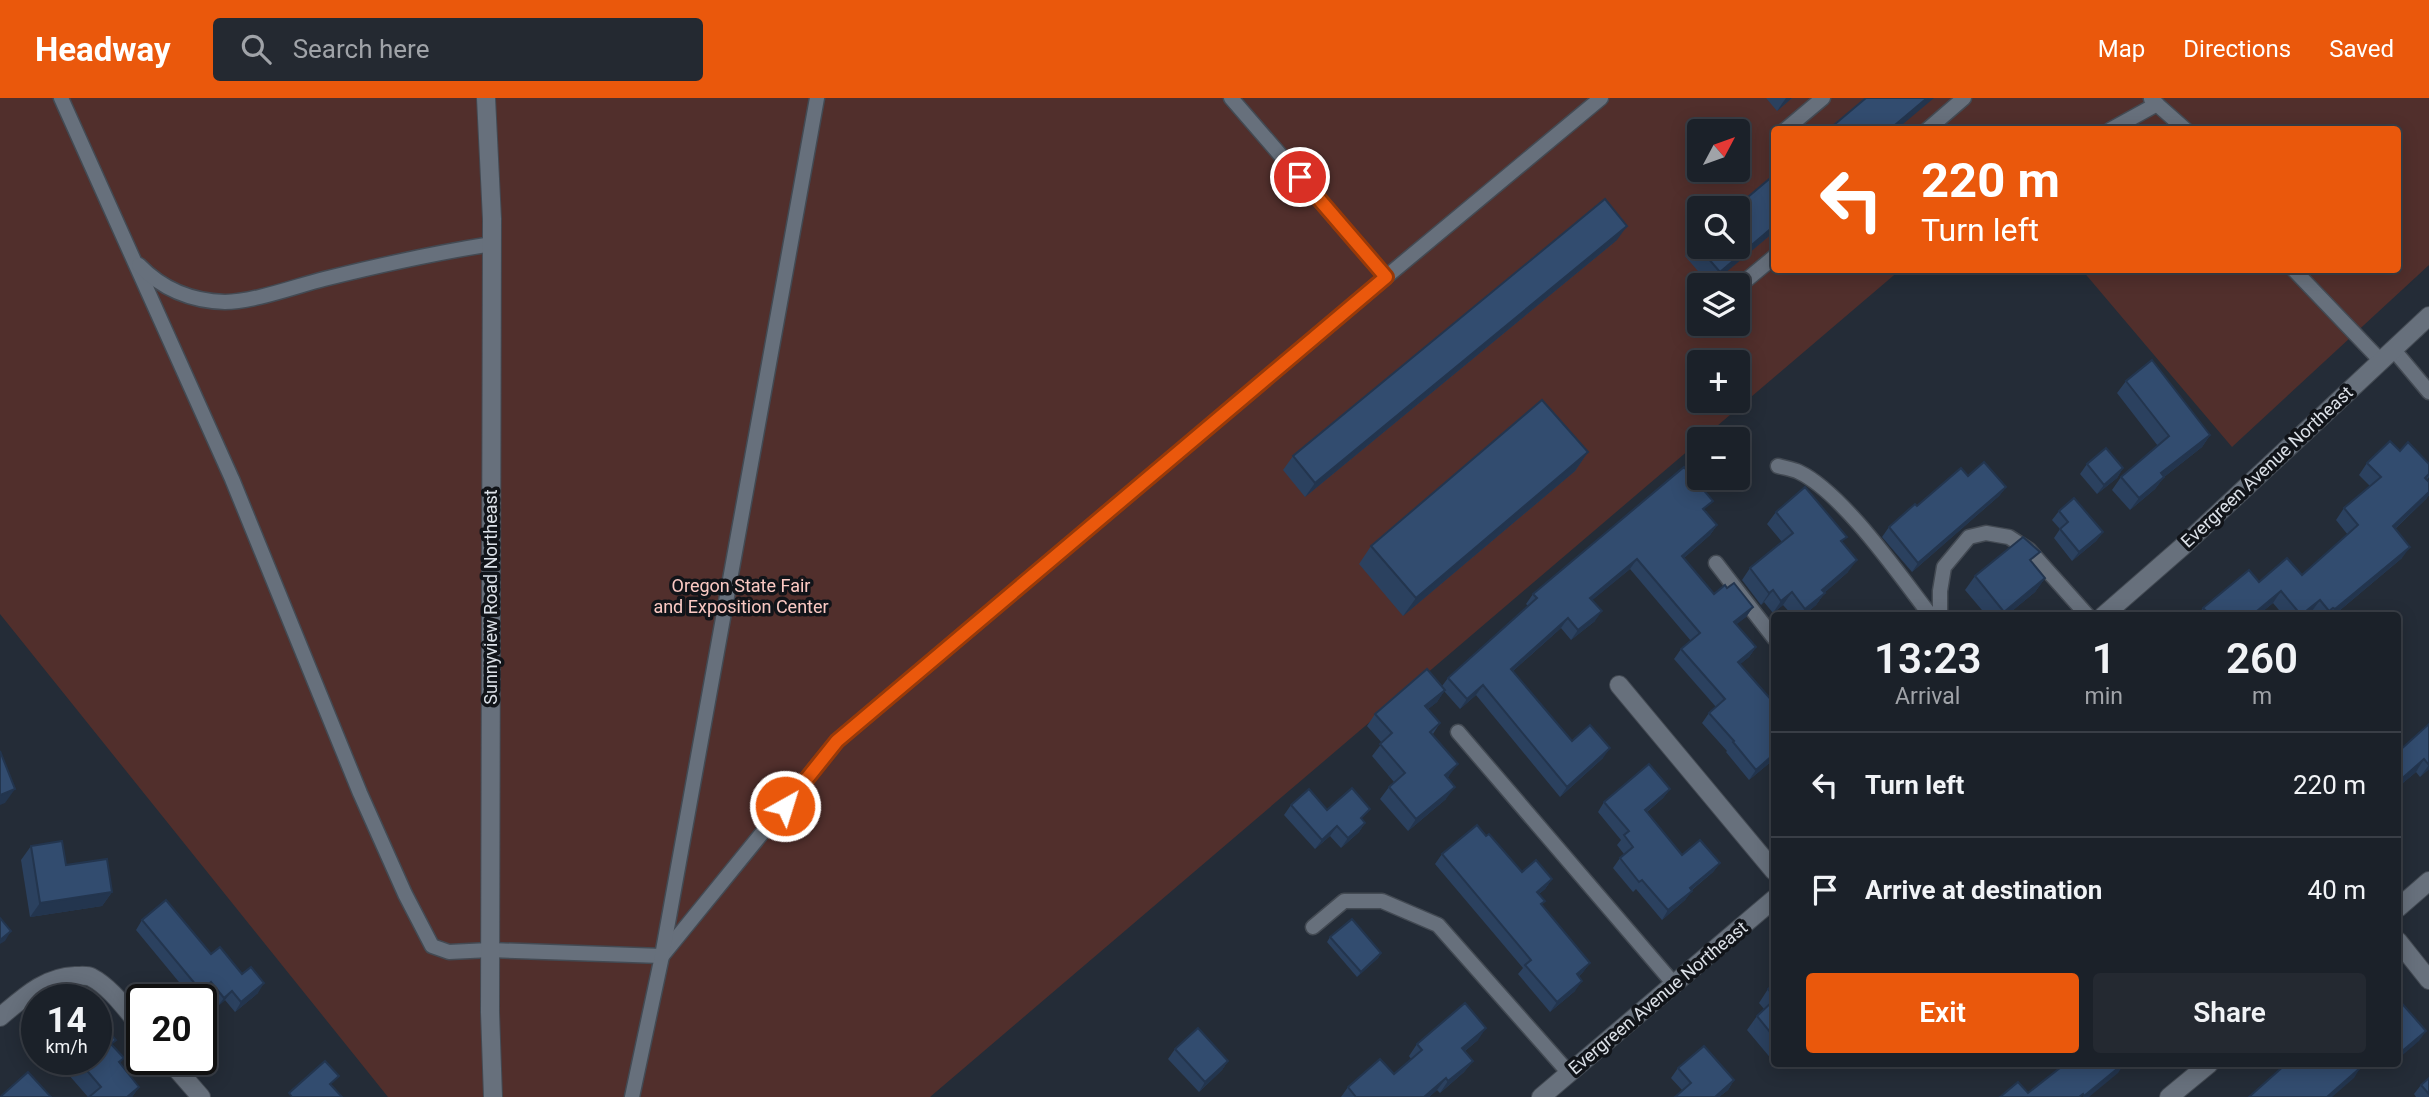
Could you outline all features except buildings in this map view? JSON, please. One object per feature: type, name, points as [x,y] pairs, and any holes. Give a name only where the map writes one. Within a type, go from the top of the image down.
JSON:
[{"type":"street","name":"Sunnyview Road Northeast","points":[[486,98],[490,141],[492,244],[490,950],[493,1097]]},
{"type":"street","name":"Evergreen Avenue Northeast","points":[[2108,612],[2182,547],[2429,316]]},
{"type":"street","points":[[1619,685],[1771,867]]},
{"type":"street","points":[[2401,905],[2429,881]]},
{"type":"street","name":"Evergreen Avenue Northeast","points":[[1541,1097],[1771,902]]},
{"type":"street","points":[[2401,945],[2429,980]]},
{"type":"street","points":[[0,1017],[48,981],[70,976],[89,975],[108,989],[126,1010]]},
{"type":"street","points":[[2169,1097],[2205,1067]]},
{"type":"street","points":[[182,1075],[201,1097]]},
{"type":"lane","points":[[61,98],[232,479],[360,793],[432,946],[449,952],[490,950],[662,956]]},
{"type":"lane","points":[[632,1097],[662,956],[817,98]]},
{"type":"lane","points":[[1231,98],[1386,277]]},
{"type":"lane","points":[[662,956],[837,741],[1601,98]]},
{"type":"lane","points":[[1791,126],[1823,98]]},
{"type":"lane","points":[[1932,126],[1964,98]]},
{"type":"lane","points":[[2116,126],[2153,101],[2181,126]]},
{"type":"lane","points":[[134,259],[150,276],[169,290],[194,299],[227,302],[391,262],[492,244]]},
{"type":"lane","points":[[1750,278],[1771,260]]},
{"type":"lane","points":[[2297,273],[2429,392]]},
{"type":"lane","points":[[1778,466],[1799,471],[1833,496],[1928,612]]},
{"type":"lane","points":[[1940,612],[1944,567],[1969,537],[1986,533],[2009,537],[2029,550],[2084,612]]},
{"type":"lane","points":[[1716,563],[1771,634]]},
{"type":"lane","points":[[1458,732],[1674,984]]},
{"type":"lane","points":[[1313,927],[1344,901],[1382,901],[1438,925],[1569,1073]]},
{"type":"green space","name":"Oregon State Fair and Exposition Center","points":[[0,98],[2429,98],[2429,265],[2232,447],[2085,273],[2401,273],[2401,126],[1771,126],[1771,273],[1896,273],[1750,398],[1750,350],[1687,350],[1687,413],[1732,413],[1716,427],[1687,427],[1687,452],[930,1097],[388,1097],[0,614]]},
{"type":"route","points":[[785,806],[837,741],[1386,277],[1300,177]]}]
